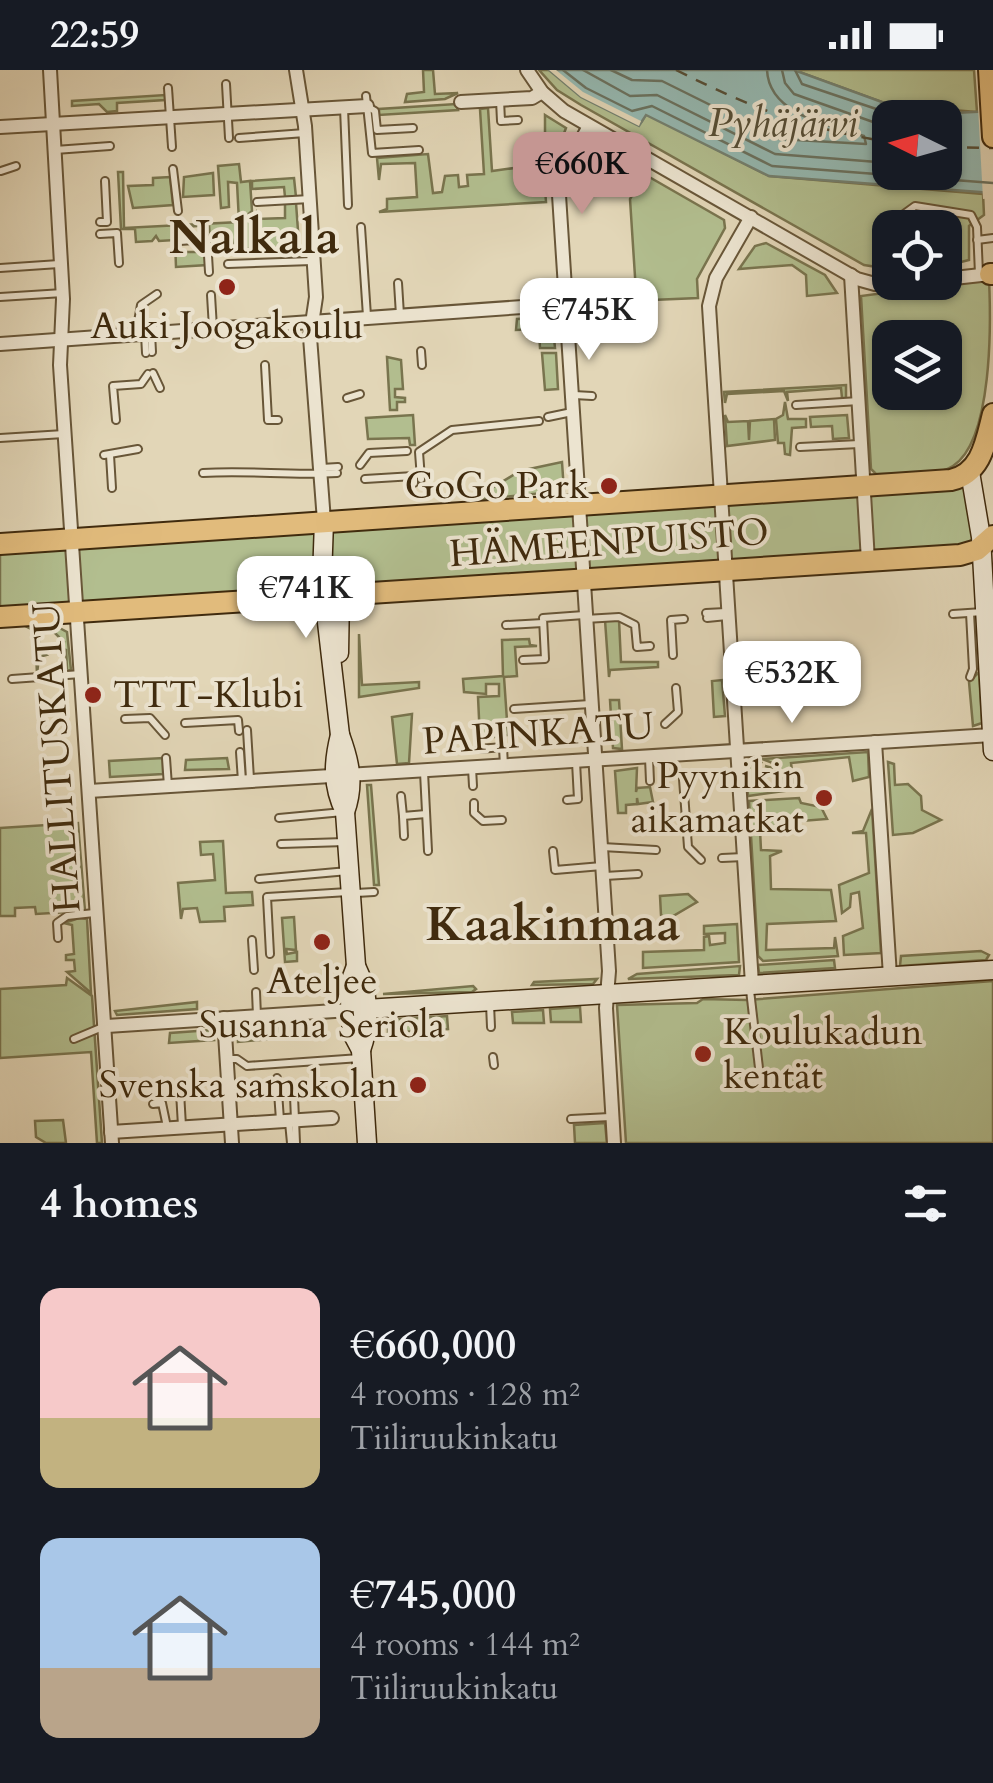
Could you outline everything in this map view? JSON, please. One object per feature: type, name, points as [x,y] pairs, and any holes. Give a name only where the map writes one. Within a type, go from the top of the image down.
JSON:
[{"type":"main road","points":[[989,70],[993,137]]},
{"type":"main road","points":[[970,472],[978,463],[993,414]]},
{"type":"main road","name":"HÄMEENPUISTO","points":[[0,544],[324,530],[419,510],[578,505],[951,480],[970,472]]},
{"type":"main road","name":"HÄMEENPUISTO","points":[[0,618],[960,555],[987,542]]},
{"type":"street","name":"HALLITUSKATU","points":[[50,70],[51,159],[64,231],[58,286],[64,434],[72,457],[72,539],[112,1138]]},
{"type":"street","points":[[296,70],[305,133],[314,261],[312,321],[320,399],[311,418],[321,471],[321,556],[333,596],[343,776],[352,794],[345,812],[347,842],[342,872],[350,893],[356,966],[348,985],[358,1010],[352,1034],[361,1054],[367,1143]]},
{"type":"street","points":[[527,70],[542,92],[589,126],[851,275],[872,281]]},
{"type":"street","points":[[461,102],[532,98],[542,92]]},
{"type":"street","points":[[0,127],[344,108],[367,101]]},
{"type":"street","points":[[589,126],[562,177],[555,227],[574,417],[614,1143]]},
{"type":"street","points":[[750,217],[716,278],[709,306],[708,367],[752,984]]},
{"type":"street","points":[[962,277],[988,274]]},
{"type":"street","points":[[851,275],[868,561]]},
{"type":"street","points":[[0,344],[213,328],[269,329],[312,321],[400,315],[419,319],[565,304]]},
{"type":"street","points":[[970,472],[987,542],[978,613],[993,751]]},
{"type":"street","name":"PAPINKATU","points":[[89,791],[594,761],[669,752],[992,735]]},
{"type":"street","points":[[875,742],[890,976]]},
{"type":"street","points":[[107,1026],[993,970]]},
{"type":"street","points":[[224,1018],[232,1143]]},
{"type":"street","points":[[112,1138],[175,1128],[332,1118]]},
{"type":"lane","points":[[226,84],[228,138]]},
{"type":"lane","points":[[168,88],[172,147]]},
{"type":"lane","points":[[500,100],[501,121],[518,120]]},
{"type":"lane","points":[[367,101],[376,111],[377,130],[414,128]]},
{"type":"lane","points":[[367,101],[372,152],[419,150]]},
{"type":"lane","points":[[344,108],[348,204]]},
{"type":"lane","points":[[239,138],[305,133]]},
{"type":"lane","points":[[51,159],[110,146]]},
{"type":"lane","points":[[1,170],[16,166]]},
{"type":"lane","points":[[173,168],[178,211]]},
{"type":"lane","points":[[100,222],[108,222],[105,181]]},
{"type":"lane","points":[[256,202],[310,199]]},
{"type":"lane","points":[[910,210],[940,207],[952,210]]},
{"type":"lane","points":[[962,213],[971,215],[988,274]]},
{"type":"lane","points":[[361,227],[367,317]]},
{"type":"lane","points":[[100,234],[116,233],[118,263]]},
{"type":"lane","points":[[978,240],[993,238]]},
{"type":"lane","points":[[180,242],[207,240],[209,272]]},
{"type":"lane","points":[[228,264],[314,261]]},
{"type":"lane","points":[[0,268],[61,264]]},
{"type":"lane","points":[[398,282],[400,315]]},
{"type":"lane","points":[[0,297],[58,286]]},
{"type":"lane","points":[[149,352],[141,304],[157,294]]},
{"type":"lane","points":[[211,295],[213,328]]},
{"type":"lane","points":[[421,351],[422,365]]},
{"type":"lane","points":[[265,365],[268,420],[278,420]]},
{"type":"lane","points":[[116,420],[113,386],[141,384],[150,373],[160,388]]},
{"type":"lane","points":[[347,398],[360,394]]},
{"type":"lane","points":[[572,395],[592,396]]},
{"type":"lane","points":[[796,405],[859,401]]},
{"type":"lane","points":[[548,417],[574,417]]},
{"type":"lane","points":[[364,480],[414,476],[418,481],[419,452],[452,430],[539,421]]},
{"type":"lane","points":[[0,438],[64,434]]},
{"type":"lane","points":[[800,447],[862,444]]},
{"type":"lane","points":[[112,488],[107,455],[113,450],[138,449]]},
{"type":"lane","points":[[360,466],[368,453],[407,450]]},
{"type":"lane","points":[[204,474],[266,469],[276,476],[338,470]]},
{"type":"lane","points":[[953,614],[978,613],[970,677]]},
{"type":"lane","points":[[706,615],[726,614]]},
{"type":"lane","points":[[523,660],[545,658],[543,618],[619,616],[636,625],[637,647],[650,646]]},
{"type":"lane","points":[[673,656],[671,620],[684,619]]},
{"type":"lane","points":[[506,625],[543,622]]},
{"type":"lane","points":[[12,678],[81,674]]},
{"type":"lane","points":[[665,724],[678,712],[676,688]]},
{"type":"lane","points":[[514,710],[591,704]]},
{"type":"lane","points":[[125,719],[150,718],[165,735]]},
{"type":"lane","points":[[184,723],[238,720],[243,731],[246,781]]},
{"type":"lane","points":[[479,749],[503,747],[504,766]]},
{"type":"lane","points":[[240,752],[246,781]]},
{"type":"lane","points":[[648,757],[650,781]]},
{"type":"lane","points":[[166,758],[168,786]]},
{"type":"lane","points":[[567,800],[578,800],[576,762]]},
{"type":"lane","points":[[472,768],[472,786]]},
{"type":"lane","points":[[424,772],[428,851]]},
{"type":"lane","points":[[684,779],[688,847],[700,860]]},
{"type":"lane","points":[[402,796],[404,836]]},
{"type":"lane","points":[[474,803],[474,813],[484,821],[502,820]]},
{"type":"lane","points":[[279,818],[345,812]]},
{"type":"lane","points":[[403,816],[426,814]]},
{"type":"lane","points":[[281,844],[347,842]]},
{"type":"lane","points":[[600,847],[656,850]]},
{"type":"lane","points":[[554,851],[555,870],[638,874]]},
{"type":"lane","points":[[722,858],[744,857]]},
{"type":"lane","points":[[302,872],[342,872]]},
{"type":"lane","points":[[260,879],[342,872]]},
{"type":"lane","points":[[270,954],[267,897],[374,892]]},
{"type":"lane","points":[[58,938],[58,924],[67,916],[97,913]]},
{"type":"lane","points":[[252,940],[254,970]]},
{"type":"lane","points":[[752,984],[759,1068]]},
{"type":"lane","points":[[256,992],[257,1016]]},
{"type":"lane","points":[[489,1001],[491,1027]]},
{"type":"lane","points":[[74,1038],[107,1026]]},
{"type":"lane","points":[[227,1059],[237,1059],[247,1066],[361,1054]]},
{"type":"lane","points":[[277,1078],[294,1143]]},
{"type":"lane","points":[[288,1120],[294,1096],[303,1085]]},
{"type":"lane","points":[[175,1128],[180,1092]]},
{"type":"lane","points":[[153,1104],[162,1103],[175,1128]]},
{"type":"lane","points":[[572,1119],[612,1116]]},
{"type":"green space","points":[[423,70],[433,70],[435,94],[458,93],[445,99],[405,102],[407,94],[424,92]]},
{"type":"green space","points":[[539,70],[556,70],[642,121],[646,114],[769,176],[872,185],[872,190],[983,194],[984,215],[969,226],[969,260],[962,262],[962,210],[872,210],[872,266],[864,265],[557,90]]},
{"type":"green space","points":[[794,70],[974,70],[977,112],[962,111],[962,100],[876,100]]},
{"type":"green space","points":[[165,95],[165,100],[117,103],[117,111],[107,112],[99,104],[72,106],[72,101]]},
{"type":"green space","points":[[456,104],[458,110],[379,115],[379,109]]},
{"type":"green space","points":[[488,108],[492,171],[522,167],[521,139],[541,135],[546,202],[379,212],[387,209],[387,199],[417,197],[415,163],[381,164],[379,180],[377,158],[428,154],[433,193],[442,192],[445,176],[458,175],[459,187],[468,186],[467,175],[484,174],[480,109]]},
{"type":"green space","points":[[545,115],[566,128],[560,144],[551,146],[545,137]]},
{"type":"green space","points":[[597,147],[724,220],[725,228],[697,279],[698,298],[581,303],[580,297],[636,292],[630,199],[641,180],[598,156],[592,165],[585,162]]},
{"type":"green space","points":[[239,164],[241,182],[250,181],[252,211],[242,220],[253,219],[256,213],[257,219],[285,218],[285,203],[296,203],[300,258],[293,259],[292,247],[234,249],[232,239],[227,240],[228,251],[211,252],[209,225],[174,228],[177,252],[204,252],[207,265],[176,267],[175,240],[159,241],[156,236],[152,241],[136,242],[135,229],[121,229],[118,172],[123,172],[124,228],[239,222],[237,183],[228,182],[229,207],[221,208],[218,166]]},
{"type":"green space","points":[[213,173],[214,195],[183,197],[184,177]]},
{"type":"green space","points":[[170,177],[173,205],[133,208],[128,186],[153,185],[153,178]]},
{"type":"green space","points":[[294,178],[296,197],[285,197],[284,187],[252,189],[252,181]]},
{"type":"green space","points":[[766,243],[825,275],[837,293],[807,296],[806,275],[792,265],[739,269],[755,246]]},
{"type":"green space","points":[[989,279],[987,379],[976,432],[966,452],[953,466],[936,472],[876,474],[871,469],[861,296],[872,295],[872,300],[962,300],[962,283]]},
{"type":"green space","points":[[552,317],[555,348],[540,348],[539,329],[516,330],[517,319]]},
{"type":"green space","points":[[542,353],[556,353],[558,389],[545,390]]},
{"type":"green space","points":[[387,357],[401,360],[403,389],[395,389],[395,397],[405,398],[405,402],[397,402],[397,410],[390,410]]},
{"type":"green space","points":[[846,385],[846,398],[842,398],[841,388],[787,392],[788,401],[784,391],[727,394],[725,403],[724,392]]},
{"type":"green space","points":[[785,402],[788,419],[806,419],[806,427],[792,428],[790,455],[785,454],[784,443],[778,443],[776,419],[783,415]]},
{"type":"green space","points":[[413,415],[415,445],[410,445],[409,438],[368,439],[366,418]]},
{"type":"green space","points":[[725,415],[728,422],[748,421],[749,440],[750,421],[774,419],[775,440],[727,446]]},
{"type":"green space","points":[[847,415],[849,438],[833,439],[832,426],[811,427],[810,417]]},
{"type":"green space","points":[[562,462],[564,491],[472,500],[520,471]]},
{"type":"green space","points":[[966,486],[975,541],[959,548],[0,611],[0,549]]},
{"type":"green space","points":[[605,620],[619,620],[621,662],[658,662],[658,667],[610,670],[609,677]]},
{"type":"green space","points":[[54,625],[67,632],[71,670],[60,672],[67,668],[66,650],[60,648],[64,642],[52,630],[39,630],[39,651],[46,655],[39,657],[37,674],[35,631],[27,627]]},
{"type":"green space","points":[[359,634],[362,685],[419,682],[419,688],[359,697]]},
{"type":"green space","points":[[529,639],[530,645],[537,646],[515,647],[517,676],[504,677],[508,735],[480,739],[478,697],[499,696],[499,684],[486,684],[486,694],[464,692],[463,679],[503,676],[502,640]]},
{"type":"green space","points":[[979,672],[982,723],[973,726],[969,682]]},
{"type":"green space","points":[[722,680],[725,716],[714,717],[712,681]]},
{"type":"green space","points":[[610,700],[619,700],[622,749],[613,748]]},
{"type":"green space","points":[[412,714],[409,763],[397,764],[392,717]]},
{"type":"green space","points":[[868,752],[869,777],[853,781],[849,757],[791,763],[794,787],[786,783],[785,791],[748,796],[746,761],[761,763],[756,770],[757,790],[775,790],[775,769],[765,766],[777,769],[785,781],[778,765],[762,759]]},
{"type":"green space","points":[[163,758],[163,774],[110,777],[109,761]]},
{"type":"green space","points":[[227,758],[229,769],[185,770],[186,760]]},
{"type":"green space","points":[[888,762],[894,764],[895,785],[908,784],[921,796],[922,810],[941,820],[913,833],[893,835]]},
{"type":"green space","points":[[637,768],[636,792],[637,788],[650,787],[653,802],[638,804],[637,798],[637,804],[626,805],[626,813],[618,813],[615,771]]},
{"type":"green space","points":[[367,785],[371,785],[379,885],[374,885]]},
{"type":"green space","points":[[799,798],[801,803],[821,807],[827,819],[776,823],[776,828],[760,830],[761,850],[782,851],[770,856],[771,889],[831,890],[836,921],[767,924],[766,950],[834,948],[835,937],[838,956],[763,961],[758,956],[749,801]]},
{"type":"green space","points":[[872,809],[881,953],[844,955],[843,936],[863,928],[859,892],[851,894],[850,907],[842,913],[839,885],[869,873],[866,833],[852,833],[863,831]]},
{"type":"green space","points":[[78,823],[85,911],[36,914],[35,907],[15,908],[15,916],[0,916],[0,828]]},
{"type":"green space","points":[[223,841],[226,893],[252,892],[253,905],[224,907],[225,921],[200,922],[197,908],[183,909],[181,919],[178,883],[215,880],[213,854],[201,855],[200,842]]},
{"type":"green space","points":[[688,894],[697,902],[668,919],[661,915],[660,896]]},
{"type":"green space","points":[[294,917],[296,950],[286,949],[287,954],[297,952],[297,961],[285,962],[282,918]]},
{"type":"green space","points":[[87,919],[91,993],[67,972],[75,971],[74,960],[66,960],[66,955],[74,954],[72,925],[64,923]]},
{"type":"green space","points":[[737,924],[739,962],[643,968],[643,952],[704,950],[704,937],[709,936],[710,945],[725,943],[725,933],[704,934],[704,926]]},
{"type":"green space","points":[[981,951],[989,955],[986,960],[900,966],[901,956]]},
{"type":"green space","points":[[834,960],[835,968],[759,973],[758,965]]},
{"type":"green space","points":[[740,966],[739,975],[628,979],[637,974]]},
{"type":"green space","points":[[67,978],[92,996],[102,1143],[97,1143],[91,1052],[0,1058],[0,989],[66,985]]},
{"type":"green space","points":[[597,979],[593,984],[532,985],[534,982]]},
{"type":"green space","points":[[993,981],[993,1143],[626,1143],[617,1005],[747,1000]]},
{"type":"green space","points":[[473,986],[476,989],[472,992],[383,994]]},
{"type":"green space","points":[[197,1002],[197,1009],[117,1015],[115,1011]]},
{"type":"green space","points":[[580,1007],[581,1022],[551,1022],[550,1009]]},
{"type":"green space","points":[[543,1010],[544,1023],[513,1023],[512,1012]]},
{"type":"green space","points":[[447,1016],[448,1029],[388,1033],[388,1020]]},
{"type":"green space","points":[[280,1028],[281,1038],[238,1042],[238,1030]]},
{"type":"green space","points":[[211,1030],[214,1040],[169,1043],[170,1033]]},
{"type":"green space","points":[[63,1120],[66,1143],[46,1143],[36,1137],[35,1121]]},
{"type":"green space","points":[[605,1123],[607,1143],[575,1143],[574,1125]]},
{"type":"water","name":"Pyhäjärvi","points":[[549,70],[794,70],[876,100],[872,100],[872,184],[769,176],[646,115],[639,126],[581,97]]},
{"type":"water","name":"Pyhäjärvi","points":[[993,111],[993,193],[953,190],[962,190],[962,113]]},
{"type":"pier","points":[[549,70],[556,70],[583,92],[641,121],[639,126],[581,97]]},
{"type":"pier","points":[[993,106],[993,198],[983,199],[978,107]]},
{"type":"ferry route","points":[[676,70],[780,115],[872,139]]},
{"type":"ferry route","points":[[962,147],[993,148]]},
{"type":"place","name":"Auki Joogakoulu","points":[[227,287]]},
{"type":"place","name":"GoGo Park","points":[[609,486]]},
{"type":"place","name":"TTT-Klubi","points":[[93,695]]},
{"type":"place","name":"Pyynikin aikamatkat","points":[[824,798]]},
{"type":"place","name":"Ateljee Susanna Seriola","points":[[322,942]]},
{"type":"place","name":"Koulukadun kentät","points":[[703,1054]]},
{"type":"place","name":"Svenska samskolan","points":[[418,1085]]},
{"type":"district","name":"Nalkala","points":[[254,237]]},
{"type":"district","name":"Kaakinmaa","points":[[553,924]]}]
